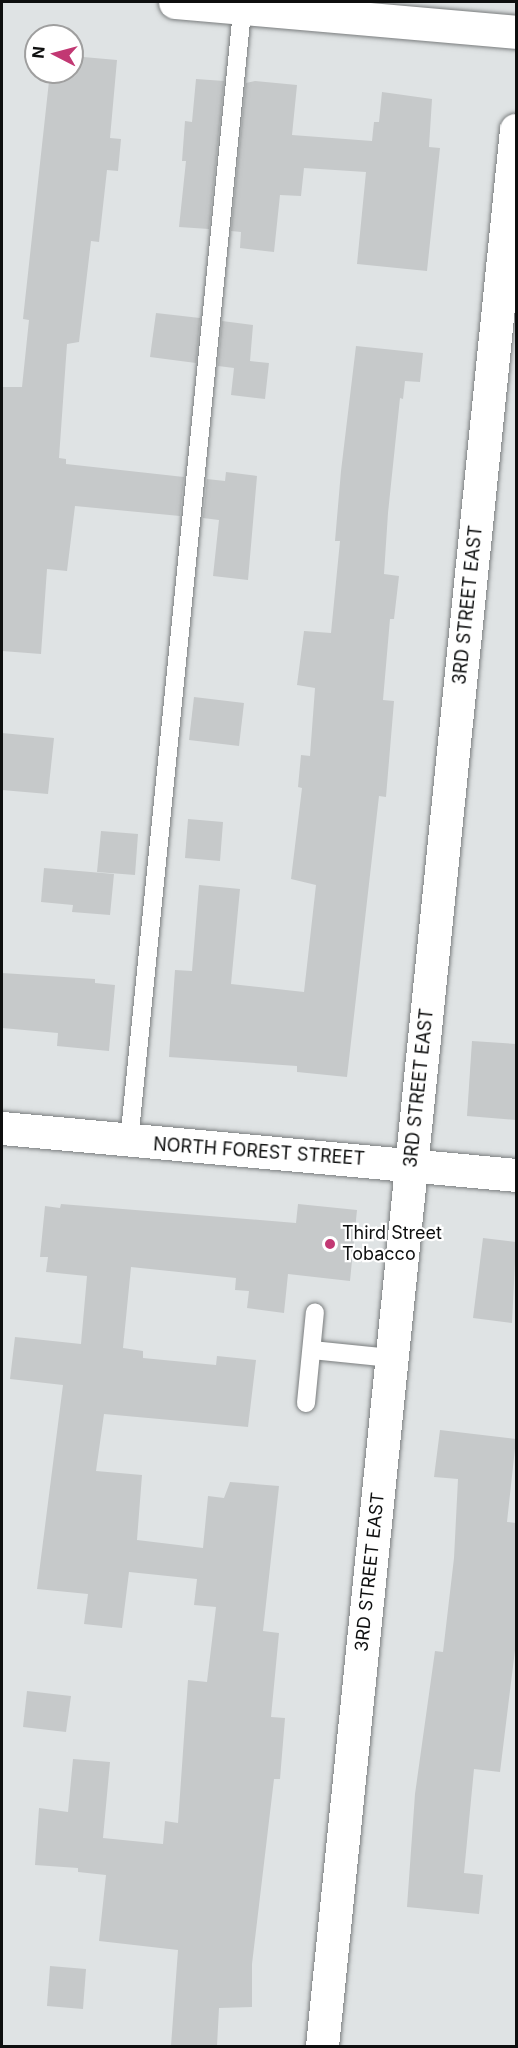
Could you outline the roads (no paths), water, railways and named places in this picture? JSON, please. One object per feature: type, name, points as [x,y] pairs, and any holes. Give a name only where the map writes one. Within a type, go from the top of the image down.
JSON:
[{"type":"street","points":[[176,2],[243,5],[516,32]]},
{"type":"street","name":"3RD STREET EAST","points":[[322,2046],[516,130]]},
{"type":"street","name":"NORTH FOREST STREET","points":[[2,1128],[129,1142],[412,1163],[516,1175]]},
{"type":"lane","points":[[129,1142],[243,5]]},
{"type":"lane","points":[[306,1403],[315,1312]]},
{"type":"lane","points":[[312,1350],[391,1358]]},
{"type":"place","name":"Third Street Tobacco","points":[[330,1244]]}]
